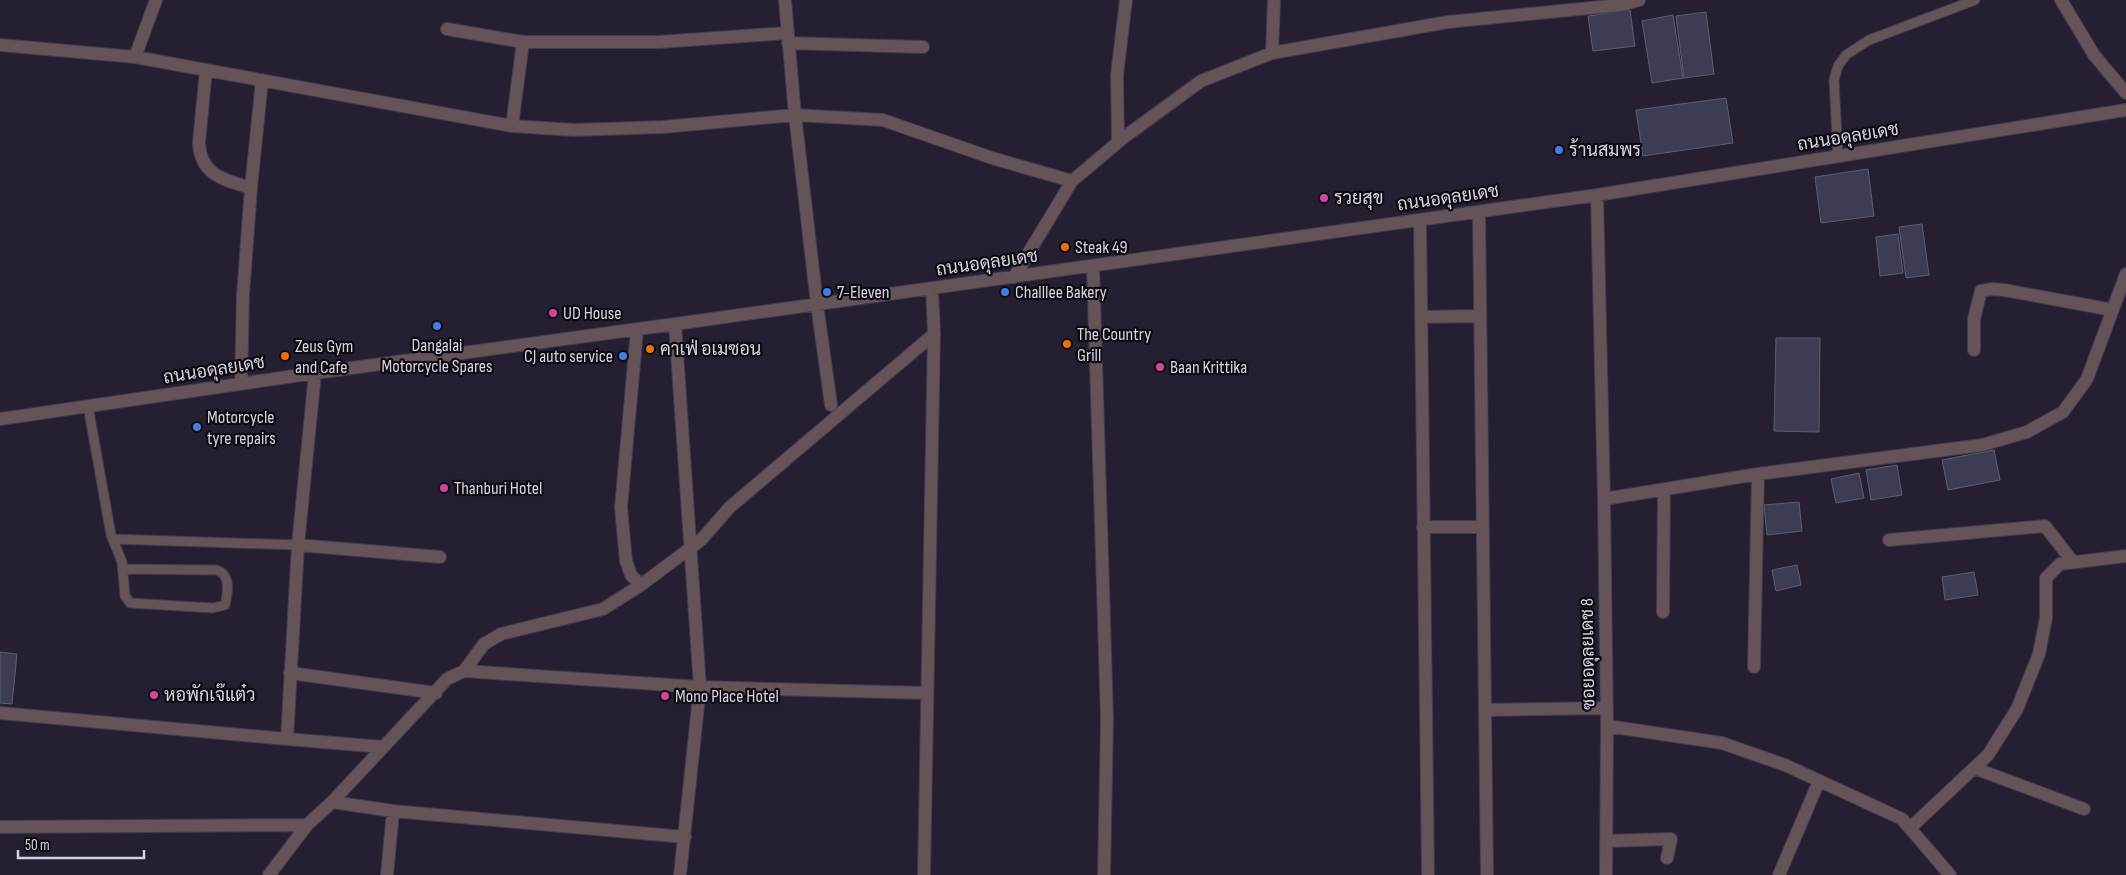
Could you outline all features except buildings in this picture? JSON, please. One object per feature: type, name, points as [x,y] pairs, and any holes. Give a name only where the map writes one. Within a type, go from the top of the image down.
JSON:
[{"type":"street","points":[[135,58],[156,0]]},
{"type":"street","points":[[785,0],[795,115],[817,304],[832,405]]},
{"type":"street","points":[[1118,141],[1117,75],[1126,0]]},
{"type":"street","points":[[1272,53],[1274,0]]},
{"type":"street","points":[[1014,277],[1072,181],[1118,141],[1201,82],[1272,53],[1448,22],[1621,5],[1637,0]]},
{"type":"street","points":[[2061,0],[2094,55],[2126,93]]},
{"type":"street","points":[[447,29],[523,42],[659,42],[787,38],[923,47]]},
{"type":"street","points":[[512,126],[523,42]]},
{"type":"street","points":[[0,45],[135,58],[512,126],[574,130],[653,127],[795,115],[883,120],[992,158],[1072,181]]},
{"type":"street","points":[[206,70],[199,142],[203,163],[213,173],[226,180],[251,188]]},
{"type":"street","points":[[241,384],[243,295],[262,80]]},
{"type":"street","name":"ถนนอดุลยเดช","points":[[0,419],[315,373],[637,330],[1597,195],[2126,110]]},
{"type":"street","name":"ซอยอดุลยเดช 8","points":[[1597,195],[1607,726],[1722,742],[1785,765],[1902,819],[1950,875]]},
{"type":"street","points":[[1479,212],[1487,875]]},
{"type":"street","points":[[1420,220],[1428,875]]},
{"type":"street","points":[[1094,266],[1108,718],[1104,875]]},
{"type":"street","points":[[1604,498],[1758,474],[1982,445],[2027,432],[2062,412],[2087,380],[2126,274]]},
{"type":"street","points":[[924,875],[934,334],[932,288]]},
{"type":"street","points":[[1974,350],[1976,307],[1981,291],[1986,289],[2004,290],[2113,310]]},
{"type":"street","points":[[1421,317],[1480,316]]},
{"type":"street","points":[[675,324],[692,548],[700,687],[686,836],[680,875]]},
{"type":"street","points":[[637,330],[621,507],[626,561],[631,575],[641,585]]},
{"type":"street","points":[[269,875],[307,825],[332,802],[436,693],[447,679],[464,671],[484,644],[501,634],[603,609],[641,585],[692,548],[730,507],[934,334]]},
{"type":"street","points":[[287,739],[298,545],[315,373]]},
{"type":"street","points":[[1754,667],[1758,474]]},
{"type":"street","points":[[1663,612],[1664,490]]},
{"type":"street","points":[[1889,540],[2045,526],[2073,562]]},
{"type":"street","points":[[1423,527],[1483,527]]},
{"type":"street","points":[[298,545],[440,557]]},
{"type":"street","points":[[1910,828],[1988,755],[2017,709],[2039,654],[2046,618],[2046,578],[2060,564],[2126,556]]},
{"type":"street","points":[[464,671],[700,687],[926,694]]},
{"type":"street","points":[[290,673],[436,693]]},
{"type":"street","points":[[1485,710],[1607,708]]},
{"type":"street","points":[[0,714],[383,747]]},
{"type":"street","points":[[1606,875],[1607,726]]},
{"type":"street","points":[[1974,768],[2084,809]]},
{"type":"street","points":[[1779,875],[1818,781]]},
{"type":"street","points":[[332,802],[393,811],[686,836]]},
{"type":"street","points":[[387,875],[393,811]]},
{"type":"street","points":[[0,827],[307,825]]},
{"type":"street","points":[[1606,841],[1671,839],[1667,858]]},
{"type":"lane","points":[[1838,156],[1834,80],[1838,66],[1846,55],[1869,40],[1975,0]]},
{"type":"lane","points":[[88,406],[113,539],[123,569],[123,589],[127,600],[130,603],[213,608],[225,605],[227,577],[223,572],[216,570],[123,569]]},
{"type":"lane","points":[[113,539],[298,545]]},
{"type":"place","name":"ร้านสมพร","points":[[1559,150]]},
{"type":"place","name":"รวยสุข","points":[[1324,198]]},
{"type":"place","name":"Steak 49","points":[[1065,247]]},
{"type":"place","name":"7-Eleven","points":[[827,292]]},
{"type":"place","name":"Challlee Bakery","points":[[1005,292]]},
{"type":"place","name":"UD House","points":[[553,313]]},
{"type":"place","name":"Dangalai Motorcycle Spares","points":[[437,326]]},
{"type":"place","name":"The Country Grill","points":[[1067,344]]},
{"type":"place","name":"คาเฟ่ อเมซอน","points":[[650,349]]},
{"type":"place","name":"Zeus Gym and Cafe","points":[[285,356]]},
{"type":"place","name":"CJ auto service","points":[[623,356]]},
{"type":"place","name":"Baan Krittika","points":[[1160,367]]},
{"type":"place","name":"Motorcycle tyre repairs","points":[[197,427]]},
{"type":"place","name":"Thanburi Hotel","points":[[444,488]]},
{"type":"place","name":"หอพักเจ๊แต๋ว","points":[[154,695]]},
{"type":"place","name":"Mono Place Hotel","points":[[665,696]]}]
